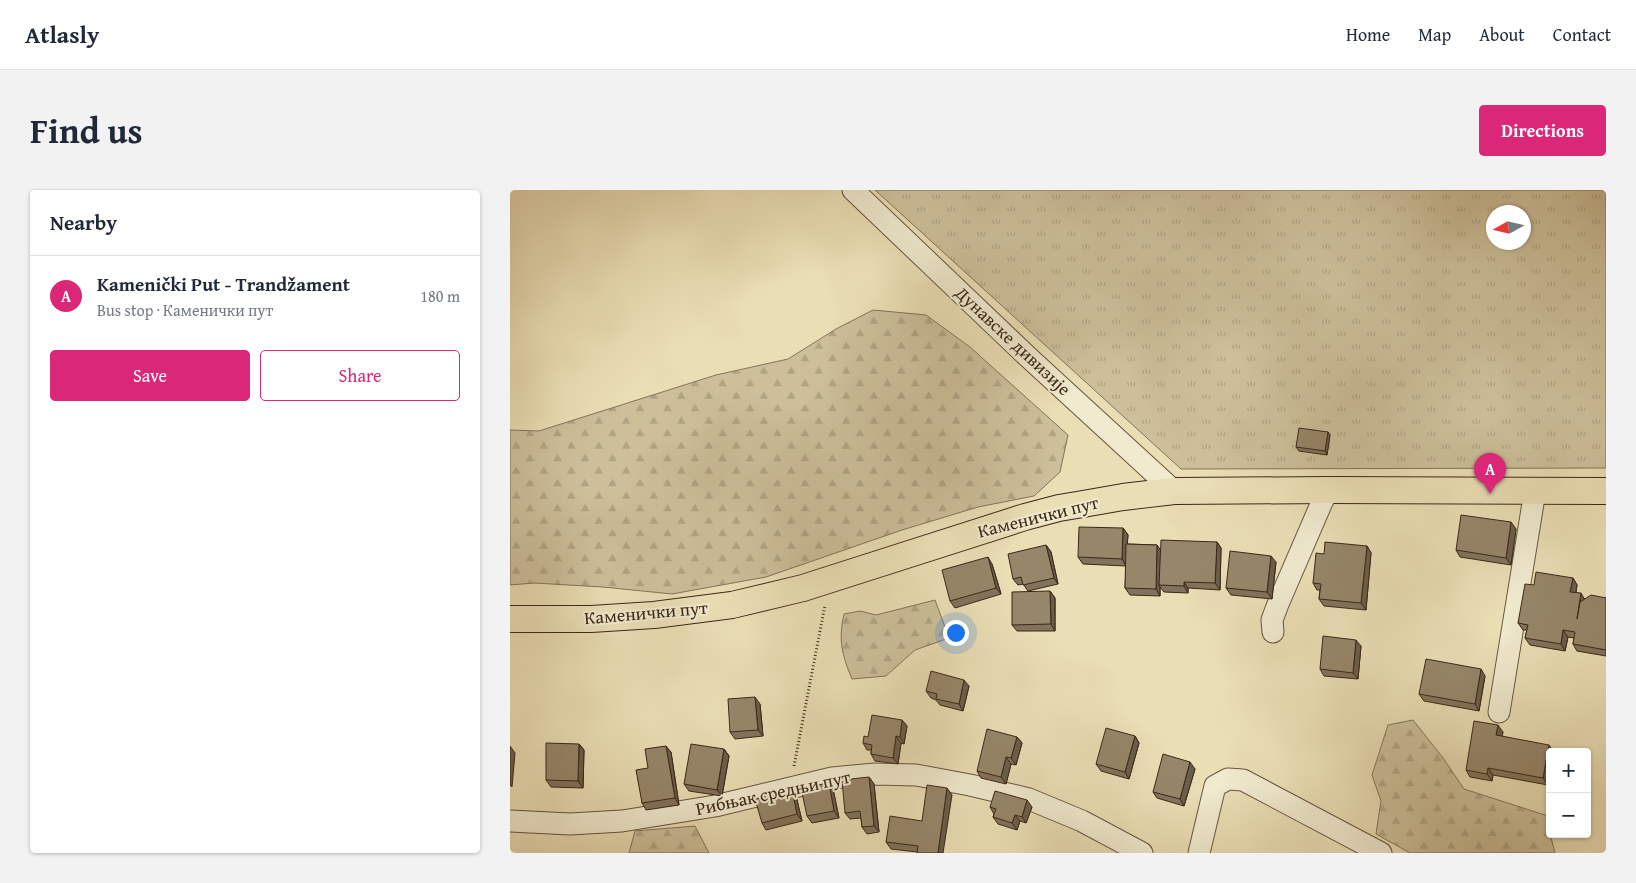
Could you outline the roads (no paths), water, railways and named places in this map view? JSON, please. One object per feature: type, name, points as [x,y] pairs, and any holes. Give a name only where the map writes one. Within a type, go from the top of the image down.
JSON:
[{"type":"main road","name":"Каменички пут","points":[[510,619],[591,619],[645,616],[732,605],[803,588],[1025,517],[1059,508],[1123,497],[1174,491],[1606,491]]},
{"type":"street","name":"Дунавске дивизије","points":[[853,190],[1027,356],[1174,491]]},
{"type":"street","points":[[1273,632],[1272,620],[1278,604],[1329,490]]},
{"type":"street","points":[[1499,712],[1535,491]]},
{"type":"street","name":"Рибњак средњи пут","points":[[510,821],[570,824],[622,822],[715,806],[832,778],[875,774],[916,775],[1029,799],[1082,822],[1142,853]]},
{"type":"street","points":[[1199,853],[1215,786],[1228,779],[1243,780],[1380,853]]},
{"type":"place","name":"Kamenički Put - Trandžament","points":[[1490,494]]}]
